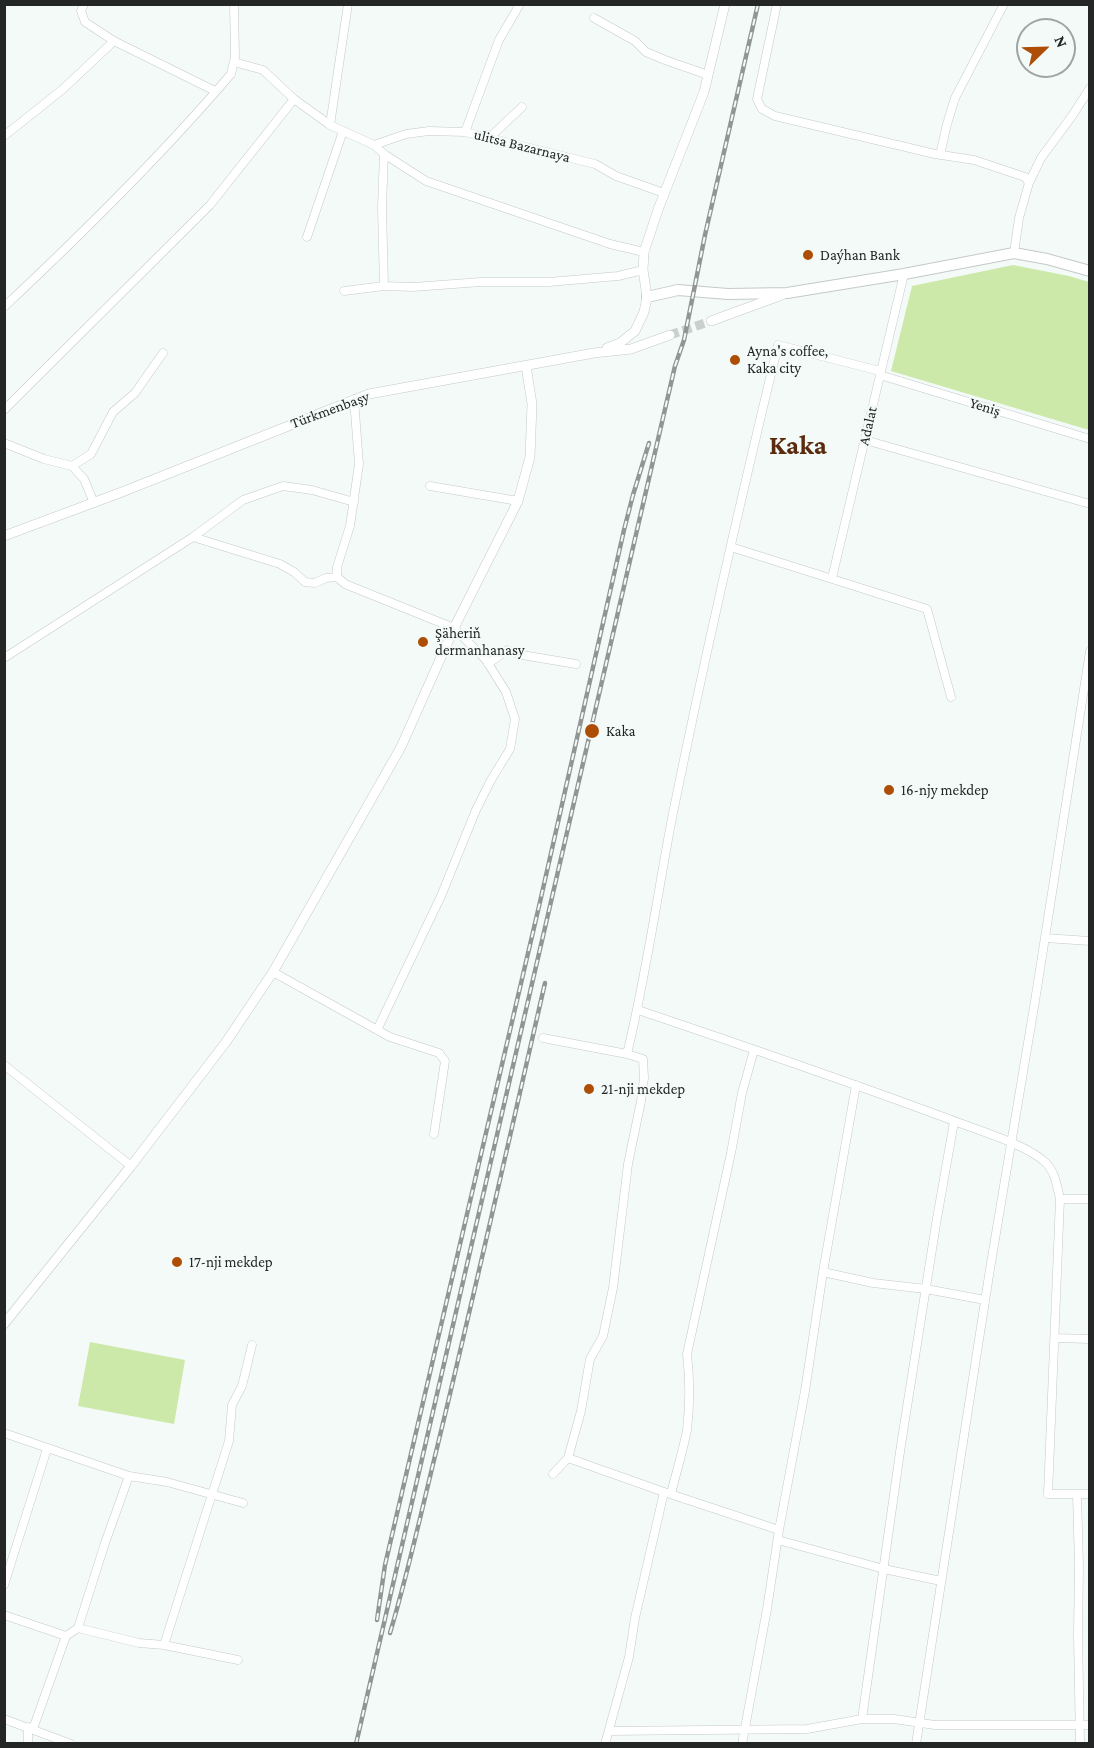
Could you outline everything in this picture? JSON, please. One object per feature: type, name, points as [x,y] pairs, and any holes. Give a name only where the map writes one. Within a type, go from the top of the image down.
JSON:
[{"type":"main road","points":[[646,297],[678,290],[728,294],[787,294],[1014,253],[1047,259],[1089,271]]},
{"type":"street","points":[[84,4],[81,11],[85,22],[114,41],[215,92]]},
{"type":"street","points":[[4,307],[50,264],[134,178],[231,74],[234,62],[234,4]]},
{"type":"street","points":[[330,125],[348,4]]},
{"type":"street","points":[[465,132],[499,40],[520,4]]},
{"type":"street","points":[[594,353],[620,343],[635,331],[644,312],[646,297],[644,252],[664,193],[704,92],[725,4]]},
{"type":"street","points":[[777,4],[757,99],[762,109],[775,116],[940,155],[974,160],[1025,177],[1029,183]]},
{"type":"street","points":[[940,155],[946,124],[955,98],[1004,4]]},
{"type":"street","points":[[594,18],[635,40],[646,52],[708,75]]},
{"type":"street","points":[[4,136],[63,89],[114,41]]},
{"type":"street","points":[[234,62],[263,70],[294,99],[330,125],[374,145],[426,181],[610,244],[644,252]]},
{"type":"street","points":[[1014,253],[1019,218],[1029,183],[1041,158],[1072,116],[1089,88]]},
{"type":"street","points":[[4,410],[210,205],[294,99]]},
{"type":"street","points":[[488,139],[522,107]]},
{"type":"street","points":[[308,237],[343,131]]},
{"type":"street","name":"ulitsa Bazarnaya","points":[[374,145],[406,134],[429,131],[465,132],[595,164],[616,176],[664,193]]},
{"type":"street","points":[[384,154],[382,207],[384,286]]},
{"type":"street","points":[[344,291],[384,286],[549,282],[618,276],[644,270]]},
{"type":"street","name":"Adalat","points":[[832,578],[904,274]]},
{"type":"street","points":[[711,321],[787,294]]},
{"type":"street","name":"Türkmenbaşy","points":[[4,536],[369,394],[594,353],[631,349],[670,335]]},
{"type":"street","name":"Yeniş","points":[[731,547],[778,345],[880,373],[1089,439]]},
{"type":"street","points":[[72,466],[92,454],[113,412],[135,393],[163,353]]},
{"type":"street","points":[[4,1324],[131,1166],[226,1042],[273,972],[401,747],[454,628],[518,501],[530,457],[532,404],[526,366]]},
{"type":"street","points":[[354,399],[359,464],[350,526],[336,567],[337,577],[345,584],[454,628],[488,664],[506,692],[515,719],[510,749],[476,810],[441,896],[377,1030]]},
{"type":"street","points":[[865,440],[1089,504]]},
{"type":"street","points":[[4,443],[44,459],[72,466],[84,479],[94,502]]},
{"type":"street","points":[[4,658],[193,537],[243,500],[283,486],[312,490],[354,502]]},
{"type":"street","points":[[430,486],[518,501]]},
{"type":"street","points":[[193,537],[280,564],[305,582],[315,583],[326,578],[337,577]]},
{"type":"street","points":[[627,1054],[638,1010],[672,819],[731,547],[927,609],[951,697]]},
{"type":"street","points":[[488,664],[507,650],[576,664]]},
{"type":"street","points":[[916,1743],[1089,651]]},
{"type":"street","points":[[1045,939],[1089,941]]},
{"type":"street","points":[[273,972],[390,1037],[439,1053],[445,1061],[434,1134]]},
{"type":"street","points":[[638,1010],[856,1084],[1011,1143],[1045,1162],[1056,1180],[1060,1199],[1048,1494],[1089,1494]]},
{"type":"street","points":[[543,1038],[643,1059],[644,1078],[628,1164],[613,1288],[603,1336],[590,1359],[581,1411],[568,1458],[552,1474]]},
{"type":"street","points":[[605,1743],[629,1657],[635,1618],[667,1493],[686,1432],[689,1386],[687,1354],[731,1154],[742,1093],[754,1050]]},
{"type":"street","points":[[4,1065],[131,1166]]},
{"type":"street","points":[[742,1743],[805,1391],[856,1084]]},
{"type":"street","points":[[862,1719],[898,1468],[954,1122]]},
{"type":"street","points":[[1060,1199],[1089,1199]]},
{"type":"street","points":[[823,1272],[873,1283],[926,1289],[986,1300]]},
{"type":"street","points":[[1055,1338],[1089,1339]]},
{"type":"street","points":[[164,1645],[229,1441],[232,1405],[242,1386],[252,1345]]},
{"type":"street","points":[[4,1434],[129,1476],[167,1482],[243,1503]]},
{"type":"street","points":[[4,1585],[46,1449]]},
{"type":"street","points":[[568,1458],[779,1530]]},
{"type":"street","points":[[28,1743],[31,1728],[66,1636],[78,1628],[129,1476]]},
{"type":"street","points":[[1077,1494],[1080,1743]]},
{"type":"street","points":[[778,1540],[884,1569],[941,1581]]},
{"type":"street","points":[[4,1615],[66,1636]]},
{"type":"street","points":[[78,1628],[139,1643],[164,1645],[238,1660]]},
{"type":"street","points":[[4,1719],[72,1743]]},
{"type":"street","points":[[609,1731],[807,1729],[862,1719],[894,1719],[935,1725],[1089,1725]]},
{"type":"green space","points":[[1013,265],[1089,282],[1089,430],[891,371],[912,286]]},
{"type":"green space","points":[[90,1342],[185,1360],[174,1424],[78,1406]]},
{"type":"tunnel","points":[[670,335],[711,321]]},
{"type":"railway","points":[[356,1744],[675,366],[684,340],[705,235],[758,4]]},
{"type":"railway","points":[[377,1620],[385,1565],[540,902],[624,530],[649,443]]},
{"type":"railway","points":[[390,1633],[409,1565],[545,983]]},
{"type":"place","name":"Daýhan Bank","points":[[808,255]]},
{"type":"place","name":"Ayna's coffee, Kaka city","points":[[735,360]]},
{"type":"place","name":"Şäheriň dermanhanasy","points":[[423,642]]},
{"type":"place","name":"Kaka","points":[[592,731]]},
{"type":"place","name":"16-njy mekdep","points":[[889,790]]},
{"type":"place","name":"21-nji mekdep","points":[[589,1089]]},
{"type":"place","name":"17-nji mekdep","points":[[177,1262]]},
{"type":"district","name":"Kaka","points":[[798,446]]}]
